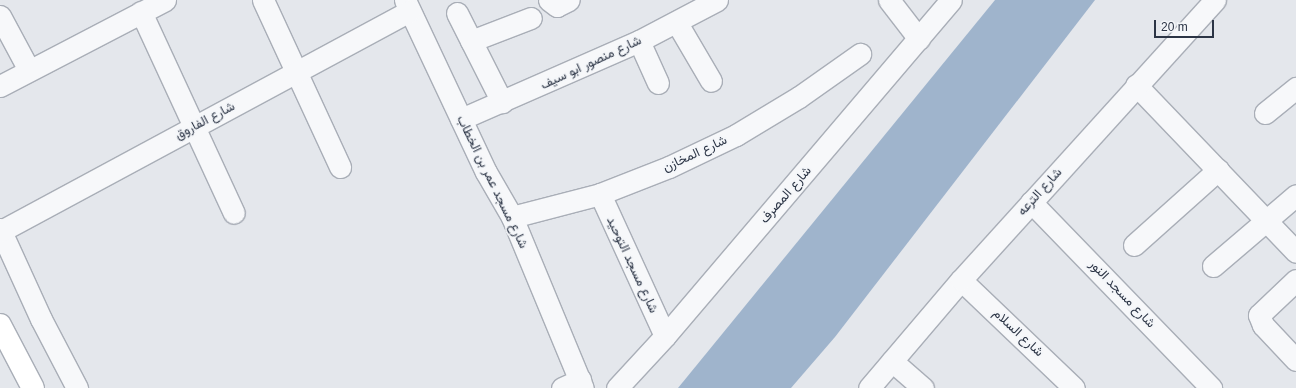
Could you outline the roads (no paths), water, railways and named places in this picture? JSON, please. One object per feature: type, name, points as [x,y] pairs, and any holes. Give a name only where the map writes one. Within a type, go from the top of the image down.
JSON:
[{"type":"highway","points":[[0,326],[33,388]]},
{"type":"street","points":[[0,86],[165,0]]},
{"type":"street","points":[[263,0],[340,167]]},
{"type":"street","points":[[549,0],[557,6],[569,0]]},
{"type":"street","name":"شارع منصور ابو سيف","points":[[461,119],[639,41],[677,23],[717,0]]},
{"type":"street","points":[[890,0],[919,39]]},
{"type":"street","name":"شارع المصرف","points":[[617,388],[665,336],[951,0]]},
{"type":"street","name":"شارع الترعه","points":[[869,388],[961,280],[1136,85],[1215,0]]},
{"type":"street","name":"شارع الفاروق","points":[[1,230],[296,71],[407,5]]},
{"type":"street","name":"شارع مسجد عمر بن الخطاب","points":[[407,5],[461,119],[512,218],[575,385]]},
{"type":"street","points":[[141,12],[234,213]]},
{"type":"street","points":[[457,13],[502,102]]},
{"type":"street","points":[[0,16],[29,70]]},
{"type":"street","points":[[471,41],[531,18]]},
{"type":"street","points":[[677,23],[711,81]]},
{"type":"street","points":[[639,41],[658,83]]},
{"type":"street","name":"شارع المخازن","points":[[512,218],[600,194],[669,167],[736,135],[799,97],[860,54]]},
{"type":"street","points":[[1136,85],[1296,252]]},
{"type":"street","points":[[1265,113],[1296,88]]},
{"type":"street","points":[[1134,245],[1218,170]]},
{"type":"street","name":"شارع مسجد التوحيد","points":[[600,194],[665,336]]},
{"type":"street","points":[[1213,266],[1296,195]]},
{"type":"street","name":"شارع مسجد النور","points":[[1031,202],[1211,388]]},
{"type":"street","points":[[1,230],[41,319],[77,388]]},
{"type":"street","name":"شارع السلام","points":[[961,280],[1074,388]]},
{"type":"street","points":[[1296,280],[1265,306],[1260,315],[1263,325],[1296,360]]},
{"type":"street","points":[[892,361],[923,388]]},
{"type":"water","points":[[995,0],[1095,0],[835,337],[791,388],[678,388]]}]
